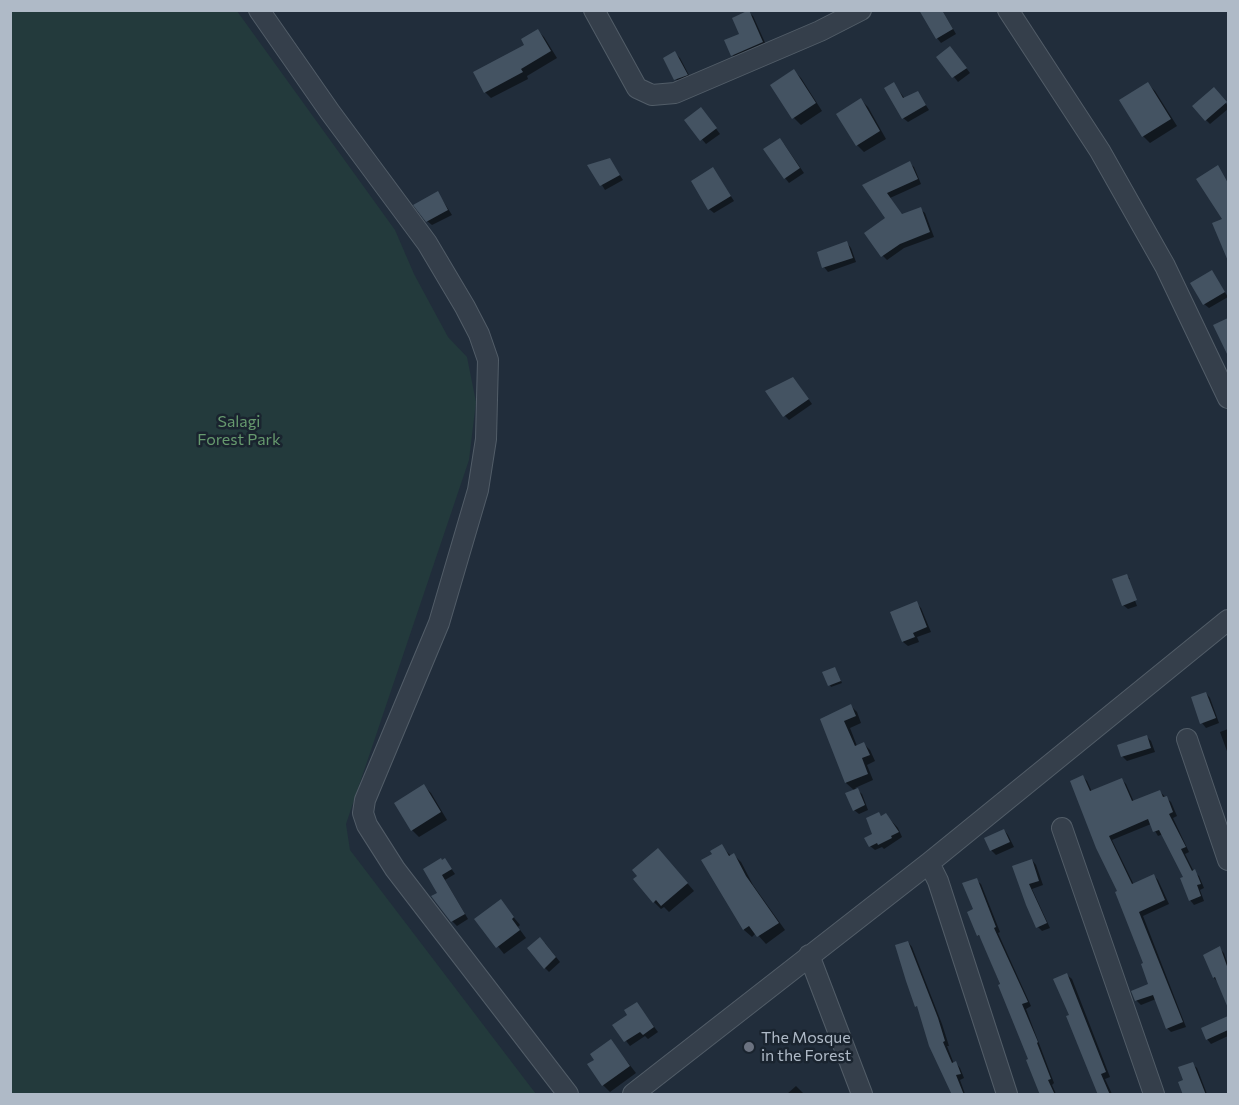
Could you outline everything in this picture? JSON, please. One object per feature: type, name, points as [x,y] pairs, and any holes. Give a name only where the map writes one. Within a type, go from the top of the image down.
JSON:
[{"type":"street","points":[[259,10],[330,112],[427,243],[475,325],[488,360],[486,439],[477,490],[438,622],[365,801],[363,813],[367,825],[395,869],[568,1095]]},
{"type":"street","points":[[594,10],[637,88],[652,95],[675,93],[820,31],[861,10]]},
{"type":"street","points":[[1012,12],[1100,150],[1166,266],[1228,398]]},
{"type":"street","points":[[633,1095],[929,863],[1228,620]]},
{"type":"street","points":[[1187,739],[1228,860]]},
{"type":"street","points":[[1062,828],[1154,1095]]},
{"type":"street","points":[[929,863],[938,881],[1007,1095]]},
{"type":"street","points":[[809,955],[862,1095]]},
{"type":"green space","name":"Salagi Forest Park","points":[[10,11],[237,11],[395,230],[414,274],[448,337],[467,357],[476,402],[469,460],[346,824],[350,850],[536,1094],[11,1094]]},
{"type":"building","points":[[749,10],[763,42],[731,56],[724,40],[739,34],[732,18]]},
{"type":"building","points":[[919,10],[942,10],[953,29],[936,39]]},
{"type":"building","points":[[538,29],[551,51],[521,69],[523,72],[484,93],[473,72],[524,45],[521,39]]},
{"type":"building","points":[[950,46],[967,68],[952,78],[936,57]]},
{"type":"building","points":[[675,51],[688,75],[674,80],[663,58]]},
{"type":"building","points":[[794,69],[816,103],[792,119],[770,85]]},
{"type":"building","points":[[894,82],[903,98],[918,91],[926,105],[902,119],[884,88]]},
{"type":"building","points":[[1148,82],[1171,119],[1142,137],[1119,100]]},
{"type":"building","points":[[1214,87],[1227,102],[1205,121],[1192,106]]},
{"type":"building","points":[[861,98],[880,131],[856,146],[836,114]]},
{"type":"building","points":[[701,107],[717,128],[700,141],[684,120]]},
{"type":"building","points":[[780,138],[800,168],[784,179],[763,149]]},
{"type":"building","points":[[610,158],[620,175],[600,186],[587,165]]},
{"type":"building","points":[[910,161],[918,179],[887,193],[902,214],[921,207],[930,232],[900,244],[881,257],[864,233],[885,218],[862,185]]},
{"type":"building","points":[[1218,165],[1228,183],[1228,261],[1212,223],[1222,219],[1196,179]]},
{"type":"building","points":[[713,167],[731,196],[708,210],[691,181]]},
{"type":"building","points":[[438,191],[448,210],[426,222],[413,205]]},
{"type":"building","points":[[847,241],[853,258],[822,268],[817,252]]},
{"type":"building","points":[[1212,270],[1225,292],[1203,305],[1190,283]]},
{"type":"building","points":[[1228,318],[1228,356],[1213,325]]},
{"type":"building","points":[[793,377],[809,399],[783,417],[765,391]]},
{"type":"building","points":[[1127,574],[1137,600],[1122,606],[1112,579]]},
{"type":"building","points":[[917,601],[927,627],[913,633],[915,637],[902,642],[890,612]]},
{"type":"building","points":[[835,667],[841,681],[828,686],[822,672]]},
{"type":"building","points":[[1206,692],[1216,718],[1200,724],[1191,697]]},
{"type":"building","points":[[851,704],[856,716],[844,721],[855,746],[864,742],[870,755],[862,758],[868,774],[845,783],[820,719]]},
{"type":"building","points":[[1147,735],[1151,748],[1121,757],[1117,745]]},
{"type":"building","points":[[1083,775],[1090,791],[1122,778],[1132,801],[1160,790],[1163,797],[1167,796],[1173,812],[1169,814],[1186,847],[1181,849],[1192,871],[1195,869],[1201,884],[1197,885],[1201,896],[1189,901],[1180,878],[1183,877],[1159,830],[1153,832],[1148,819],[1109,836],[1132,884],[1154,874],[1165,900],[1139,912],[1183,1022],[1166,1029],[1153,995],[1135,1001],[1131,991],[1148,984],[1141,964],[1143,963],[1115,892],[1117,891],[1096,848],[1070,781]]},
{"type":"building","points":[[424,784],[441,812],[411,831],[394,803]]},
{"type":"building","points":[[858,788],[865,805],[853,811],[845,793]]},
{"type":"building","points":[[879,812],[881,816],[886,813],[899,832],[878,845],[877,843],[869,847],[864,838],[872,834],[866,818]]},
{"type":"building","points":[[1004,829],[1010,842],[990,851],[984,838]]},
{"type":"building","points":[[722,844],[729,856],[734,853],[746,876],[779,923],[757,937],[749,926],[743,930],[701,860],[712,854],[710,851]]},
{"type":"building","points":[[658,848],[688,883],[661,906],[656,900],[653,903],[633,879],[637,876],[632,870]]},
{"type":"building","points":[[441,858],[442,860],[445,858],[452,869],[442,875],[465,914],[451,922],[431,896],[437,893],[423,869]]},
{"type":"building","points":[[1032,859],[1039,881],[1029,884],[1047,923],[1036,928],[1012,866]]},
{"type":"building","points":[[977,878],[996,927],[994,928],[1028,1002],[1022,1004],[1038,1042],[1051,1079],[1048,1080],[1055,1095],[1040,1095],[998,985],[1000,984],[967,912],[973,909],[962,883]]},
{"type":"building","points":[[501,899],[520,930],[496,948],[474,919]]},
{"type":"building","points":[[540,937],[556,957],[544,969],[527,948]]},
{"type":"building","points":[[908,941],[938,1018],[945,1041],[943,1042],[952,1063],[956,1061],[961,1074],[956,1075],[964,1095],[952,1095],[929,1046],[895,945]]},
{"type":"building","points":[[1220,946],[1228,969],[1228,1008],[1203,955]]},
{"type":"building","points":[[1067,973],[1106,1072],[1101,1074],[1110,1095],[1098,1095],[1066,1016],[1069,1015],[1053,979]]},
{"type":"building","points":[[637,1002],[654,1027],[643,1035],[640,1032],[624,1042],[612,1025],[627,1015],[624,1010]]},
{"type":"building","points":[[1228,1016],[1228,1030],[1206,1040],[1201,1028]]},
{"type":"building","points":[[611,1039],[630,1066],[602,1086],[587,1064],[594,1060],[590,1054]]},
{"type":"building","points":[[1193,1062],[1206,1095],[1183,1095],[1178,1082],[1183,1080],[1178,1067]]},
{"type":"place","name":"The Mosque in the Forest","points":[[749,1047]]}]
